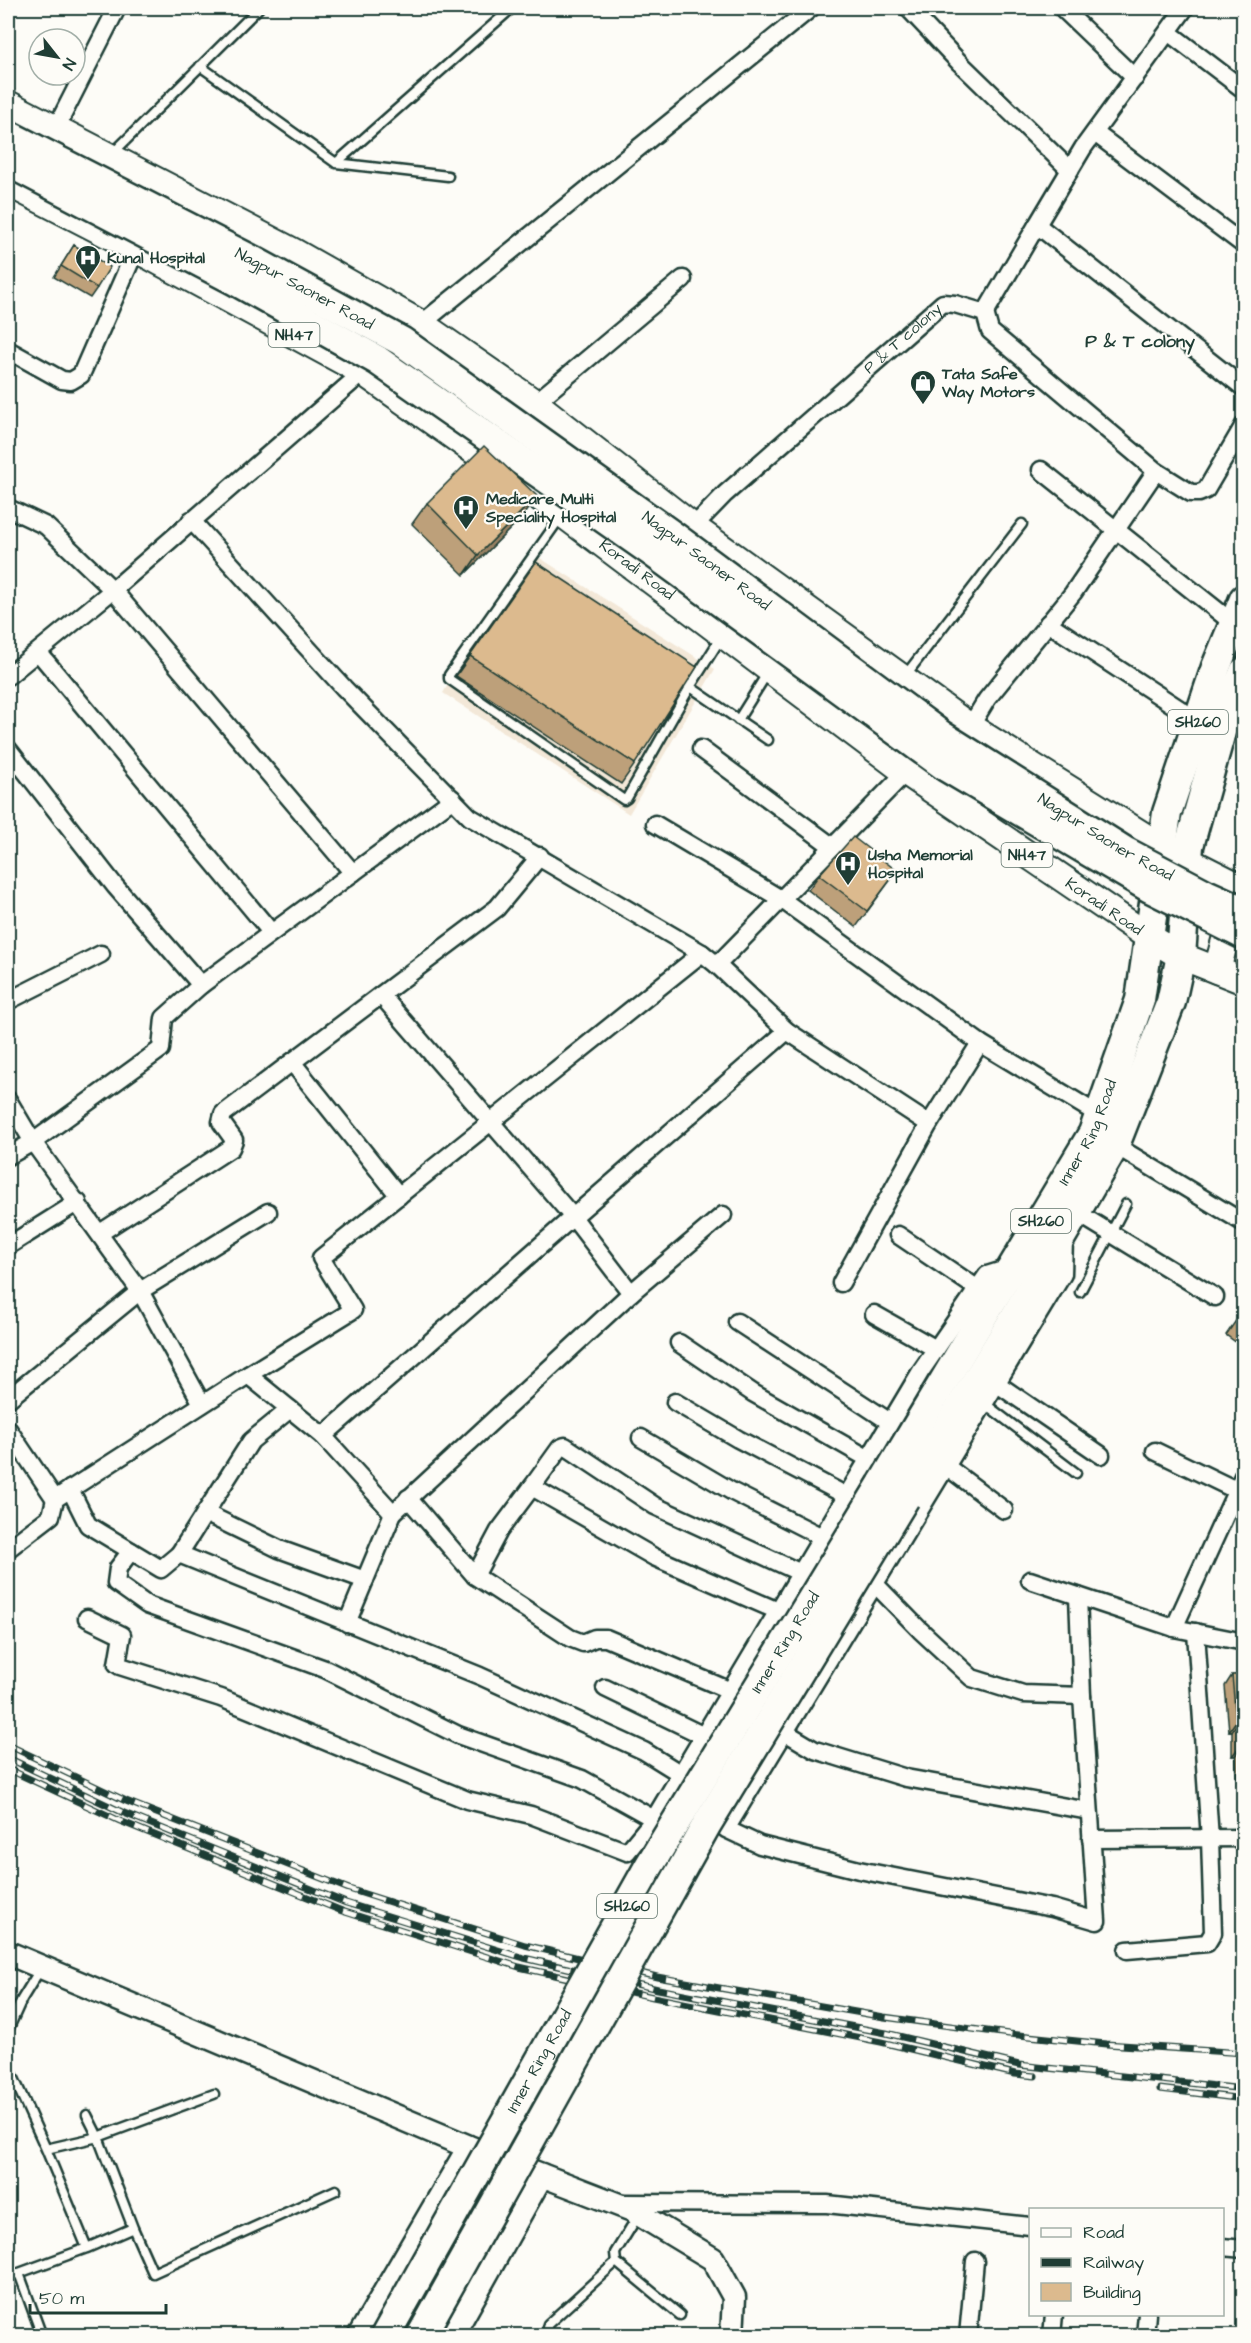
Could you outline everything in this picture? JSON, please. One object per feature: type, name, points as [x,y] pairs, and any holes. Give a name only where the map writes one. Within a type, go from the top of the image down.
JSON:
[{"type":"highway","name":"Nagpur Saoner Road","points":[[8,135],[254,261],[401,341],[666,531],[941,735],[1126,852],[1242,896]]},
{"type":"highway","name":"Nagpur Saoner Road","points":[[8,162],[234,280],[377,360],[652,552],[946,767],[1150,888],[1244,935]]},
{"type":"highway","name":"SH260","points":[[1149,937],[1167,813],[1238,611]]},
{"type":"highway","name":"SH260","points":[[1181,956],[1190,846],[1204,787],[1226,714],[1244,672]]},
{"type":"highway","name":"Inner Ring Road","points":[[385,2336],[650,1866],[1070,1222],[1102,1131],[1140,1000],[1149,937]]},
{"type":"highway","name":"Inner Ring Road","points":[[421,2336],[894,1491],[1014,1266],[1102,1131],[1171,1002],[1181,956]]},
{"type":"main road","points":[[8,104],[294,252],[421,324],[536,403],[693,527],[970,727],[1242,896],[1217,970]]},
{"type":"main road","name":"Koradi Road","points":[[8,183],[136,249],[363,372],[563,514],[898,766],[1149,937]]},
{"type":"main road","points":[[898,766],[913,686]]},
{"type":"main road","name":"NH47","points":[[1149,937],[1181,956]]},
{"type":"main road","points":[[1181,956],[1244,981]]},
{"type":"street","points":[[56,128],[117,8]]},
{"type":"street","points":[[8,676],[113,590],[363,372],[811,8]]},
{"type":"street","points":[[908,8],[959,62],[1070,170]]},
{"type":"street","points":[[1062,8],[1135,78]]},
{"type":"street","points":[[1185,8],[1070,170],[985,313],[990,331],[1156,471],[1191,493],[1206,490],[1244,425]]},
{"type":"street","points":[[1168,32],[1244,90]]},
{"type":"street","points":[[1095,133],[1244,245]]},
{"type":"street","points":[[1037,225],[1244,388]]},
{"type":"street","points":[[8,350],[62,380],[71,381],[81,375],[136,249]]},
{"type":"street","points":[[536,403],[683,279]]},
{"type":"street","name":"P & T colony","points":[[693,527],[725,494],[943,303],[955,304],[985,313]]},
{"type":"street","points":[[1041,470],[1116,530],[1238,611]]},
{"type":"street","points":[[970,727],[987,699],[1073,593],[1156,471]]},
{"type":"street","points":[[8,508],[46,526],[113,590],[353,873]]},
{"type":"street","points":[[191,520],[344,688],[470,817],[702,953],[717,964],[787,1031],[928,1124]]},
{"type":"street","points":[[1048,623],[1198,720]]},
{"type":"street","points":[[39,652],[270,932]]},
{"type":"street","points":[[8,749],[115,886],[201,985]]},
{"type":"street","points":[[701,749],[833,847]]},
{"type":"street","points":[[717,964],[833,847],[898,766]]},
{"type":"street","points":[[8,1156],[33,1142],[160,1049],[164,1018],[201,985],[270,932],[453,800]]},
{"type":"street","points":[[655,824],[781,899],[1102,1131],[1244,1223]]},
{"type":"street","points":[[100,1233],[231,1148],[234,1140],[221,1122],[224,1114],[497,908],[540,856]]},
{"type":"street","points":[[8,1549],[51,1516],[63,1494],[353,1310],[321,1258],[702,953]]},
{"type":"street","points":[[8,1000],[101,954]]},
{"type":"street","points":[[381,995],[573,1217],[631,1293]]},
{"type":"street","points":[[323,1436],[787,1031]]},
{"type":"street","points":[[841,1283],[928,1124],[980,1043]]},
{"type":"street","points":[[292,1062],[399,1196]]},
{"type":"street","points":[[8,1100],[33,1142],[140,1291],[202,1404]]},
{"type":"street","points":[[8,1246],[78,1202]]},
{"type":"street","points":[[8,1399],[140,1291],[268,1212]]},
{"type":"street","points":[[347,1623],[393,1513],[631,1293],[723,1215]]},
{"type":"street","points":[[1078,1596],[1082,1696],[1097,1921],[1052,1908],[859,1870],[760,1845],[726,1829],[1063,1274],[1070,1222],[1110,1233],[1215,1297]]},
{"type":"street","points":[[898,1235],[978,1289]]},
{"type":"street","points":[[87,1618],[122,1635],[117,1664],[120,1666],[221,1698],[467,1800],[531,1815],[627,1852],[654,1819],[890,1422],[936,1349],[987,1275],[1014,1266]]},
{"type":"street","points":[[874,1314],[936,1349]]},
{"type":"street","points":[[737,1322],[890,1422]]},
{"type":"street","points":[[679,1343],[753,1393],[868,1459]]},
{"type":"street","points":[[248,1375],[323,1436],[393,1513]]},
{"type":"street","points":[[996,1383],[1101,1455]]},
{"type":"street","points":[[675,1402],[738,1439],[847,1496]]},
{"type":"street","points":[[8,1429],[88,1525],[161,1569],[179,1554],[251,1441],[290,1409]]},
{"type":"street","points":[[641,1438],[733,1492],[822,1537]]},
{"type":"street","points":[[475,1576],[499,1531],[560,1448],[565,1446],[655,1506],[801,1573]]},
{"type":"street","points":[[1155,1451],[1239,1492]]},
{"type":"street","points":[[946,1466],[1004,1510]]},
{"type":"street","points":[[1174,1628],[1239,1492],[1244,1474]]},
{"type":"street","points":[[532,1486],[654,1557],[778,1611]]},
{"type":"street","points":[[408,1498],[475,1576],[570,1638],[583,1643],[595,1638],[606,1638],[731,1690]]},
{"type":"street","points":[[205,1513],[279,1549],[365,1580]]},
{"type":"street","points":[[131,1551],[118,1568],[116,1583],[147,1605],[325,1669],[458,1735],[582,1779],[654,1819]]},
{"type":"street","points":[[179,1554],[480,1676],[644,1751],[681,1774]]},
{"type":"street","points":[[1030,1580],[1174,1628],[1244,1642]]},
{"type":"street","points":[[874,1583],[972,1678],[1023,1694],[1082,1696]]},
{"type":"street","points":[[1127,1950],[1207,1943],[1213,1933],[1210,1839],[1196,1632]]},
{"type":"street","points":[[605,1688],[704,1736]]},
{"type":"street","points":[[785,1732],[815,1750],[906,1778],[1089,1811]]},
{"type":"street","points":[[1091,1839],[1244,1838]]},
{"type":"street","points":[[8,1953],[469,2147],[639,2214],[713,2259],[734,2297],[732,2336]]},
{"type":"street","points":[[359,2336],[469,2147]]},
{"type":"street","points":[[452,2336],[542,2175]]},
{"type":"street","points":[[614,2203],[827,2204],[1029,2226]]},
{"type":"street","points":[[1224,2247],[1244,2249]]},
{"type":"street","points":[[968,2336],[975,2261]]},
{"type":"street","points":[[1052,2336],[1054,2316]]},
{"type":"street","points":[[1145,2336],[1147,2316]]},
{"type":"lane","points":[[110,156],[259,8]]},
{"type":"lane","points":[[336,163],[512,8]]},
{"type":"lane","points":[[200,66],[336,163],[448,176]]},
{"type":"lane","points":[[563,514],[449,675],[449,679],[624,800],[723,635]]},
{"type":"lane","points":[[913,686],[1022,524]]},
{"type":"lane","points":[[524,569],[534,576]]},
{"type":"lane","points":[[738,720],[769,670]]},
{"type":"lane","points":[[681,680],[768,740]]},
{"type":"lane","points":[[1080,1292],[1126,1204]]},
{"type":"lane","points":[[984,1403],[1076,1473]]},
{"type":"lane","points":[[8,2030],[22,1999],[41,1968]]},
{"type":"lane","points":[[8,2065],[87,2248]]},
{"type":"lane","points":[[46,2149],[98,2137],[214,2094]]},
{"type":"lane","points":[[87,2115],[153,2273],[336,2190]]},
{"type":"lane","points":[[639,2214],[615,2253],[616,2262],[680,2315]]},
{"type":"lane","points":[[8,2277],[87,2248],[133,2228]]},
{"type":"lane","points":[[545,2336],[548,2324],[616,2262]]},
{"type":"lane","points":[[19,2273],[42,2336]]},
{"type":"shaded area","points":[[529,551],[715,669],[629,814],[443,693]]},
{"type":"building","points":[[74,245],[110,267],[97,288],[61,266]]},
{"type":"building","points":[[484,446],[537,496],[478,555],[427,503]]},
{"type":"building","points":[[536,562],[697,667],[635,764],[470,656]]},
{"type":"building","points":[[853,837],[897,871],[867,911],[819,875]]},
{"type":"building","points":[[1244,1310],[1244,1324],[1237,1320]]},
{"type":"building","points":[[1232,1675],[1244,1675],[1244,1745],[1240,1746],[1239,1721],[1236,1721]]},
{"type":"railway","points":[[8,1745],[126,1801],[349,1889],[525,1945],[657,1977],[884,2017],[1106,2044],[1244,2053]]},
{"type":"railway","points":[[8,1758],[124,1813],[346,1903],[524,1958],[658,1989],[886,2033],[1019,2065],[1244,2089]]},
{"type":"railway","points":[[8,1769],[120,1821],[342,1911],[519,1967],[653,1997],[881,2042],[1015,2074],[1035,2076]]},
{"type":"railway","points":[[1160,2089],[1244,2099]]},
{"type":"place","name":"Kunal Hospital","points":[[88,281]]},
{"type":"place","name":"Tata Safe Way Motors","points":[[923,406]]},
{"type":"place","name":"Medicare Multi Speciality Hospital","points":[[466,531]]},
{"type":"place","name":"Usha Memorial Hospital","points":[[848,887]]},
{"type":"district","name":"P & T colony","points":[[1140,341]]}]
